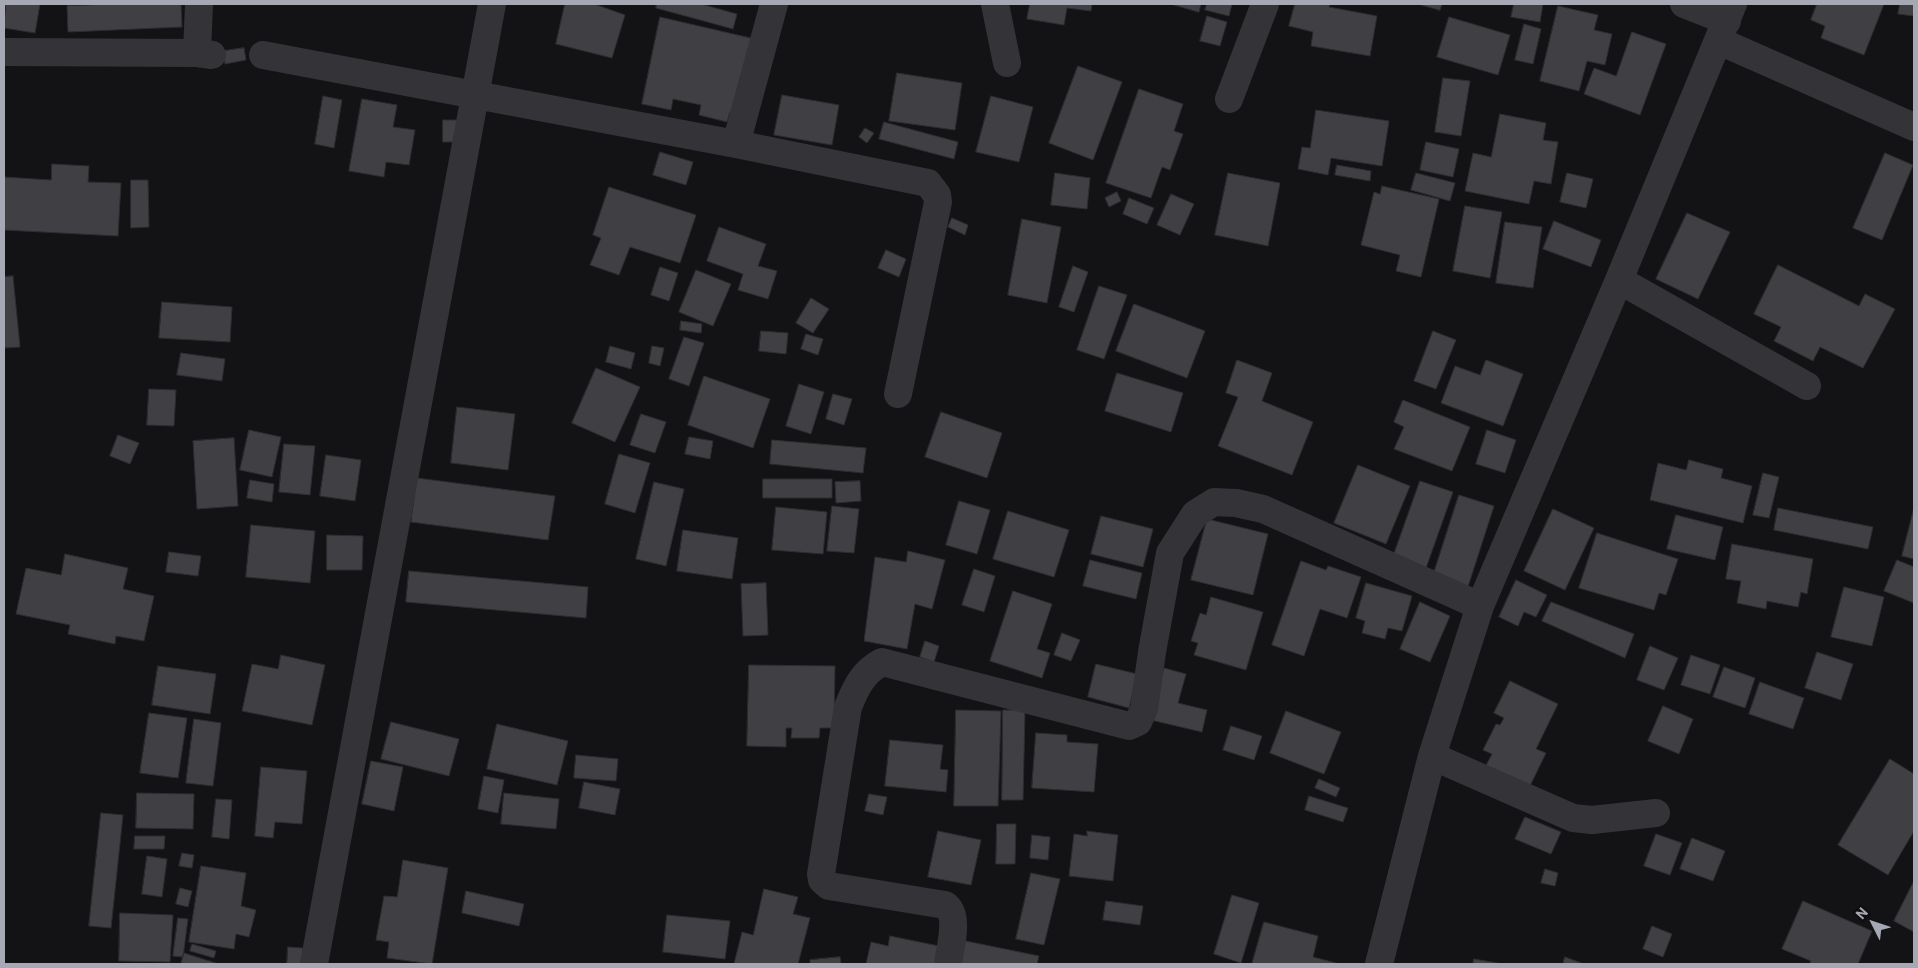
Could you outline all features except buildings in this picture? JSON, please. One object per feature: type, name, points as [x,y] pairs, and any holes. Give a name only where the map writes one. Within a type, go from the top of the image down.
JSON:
[{"type":"street","points":[[4,52],[204,54],[199,4]]},
{"type":"street","points":[[314,964],[492,4]]},
{"type":"street","points":[[736,144],[774,4]]},
{"type":"street","points":[[995,4],[1007,63]]},
{"type":"street","points":[[1229,99],[1266,4]]},
{"type":"street","points":[[1684,4],[1726,22],[1914,127]]},
{"type":"street","points":[[1379,964],[1432,756],[1480,606],[1619,280],[1726,22]]},
{"type":"street","points":[[263,55],[736,144],[928,183],[937,195],[938,202],[898,394]]},
{"type":"street","points":[[1619,280],[1807,386]]},
{"type":"street","points":[[948,964],[954,922],[953,913],[945,905],[828,886],[822,880],[848,707],[855,689],[870,668],[882,662],[1130,726],[1138,722],[1144,709],[1170,553],[1195,514],[1214,502],[1236,503],[1262,509],[1480,606]]},
{"type":"street","points":[[1432,756],[1573,818],[1592,820],[1656,812]]}]
